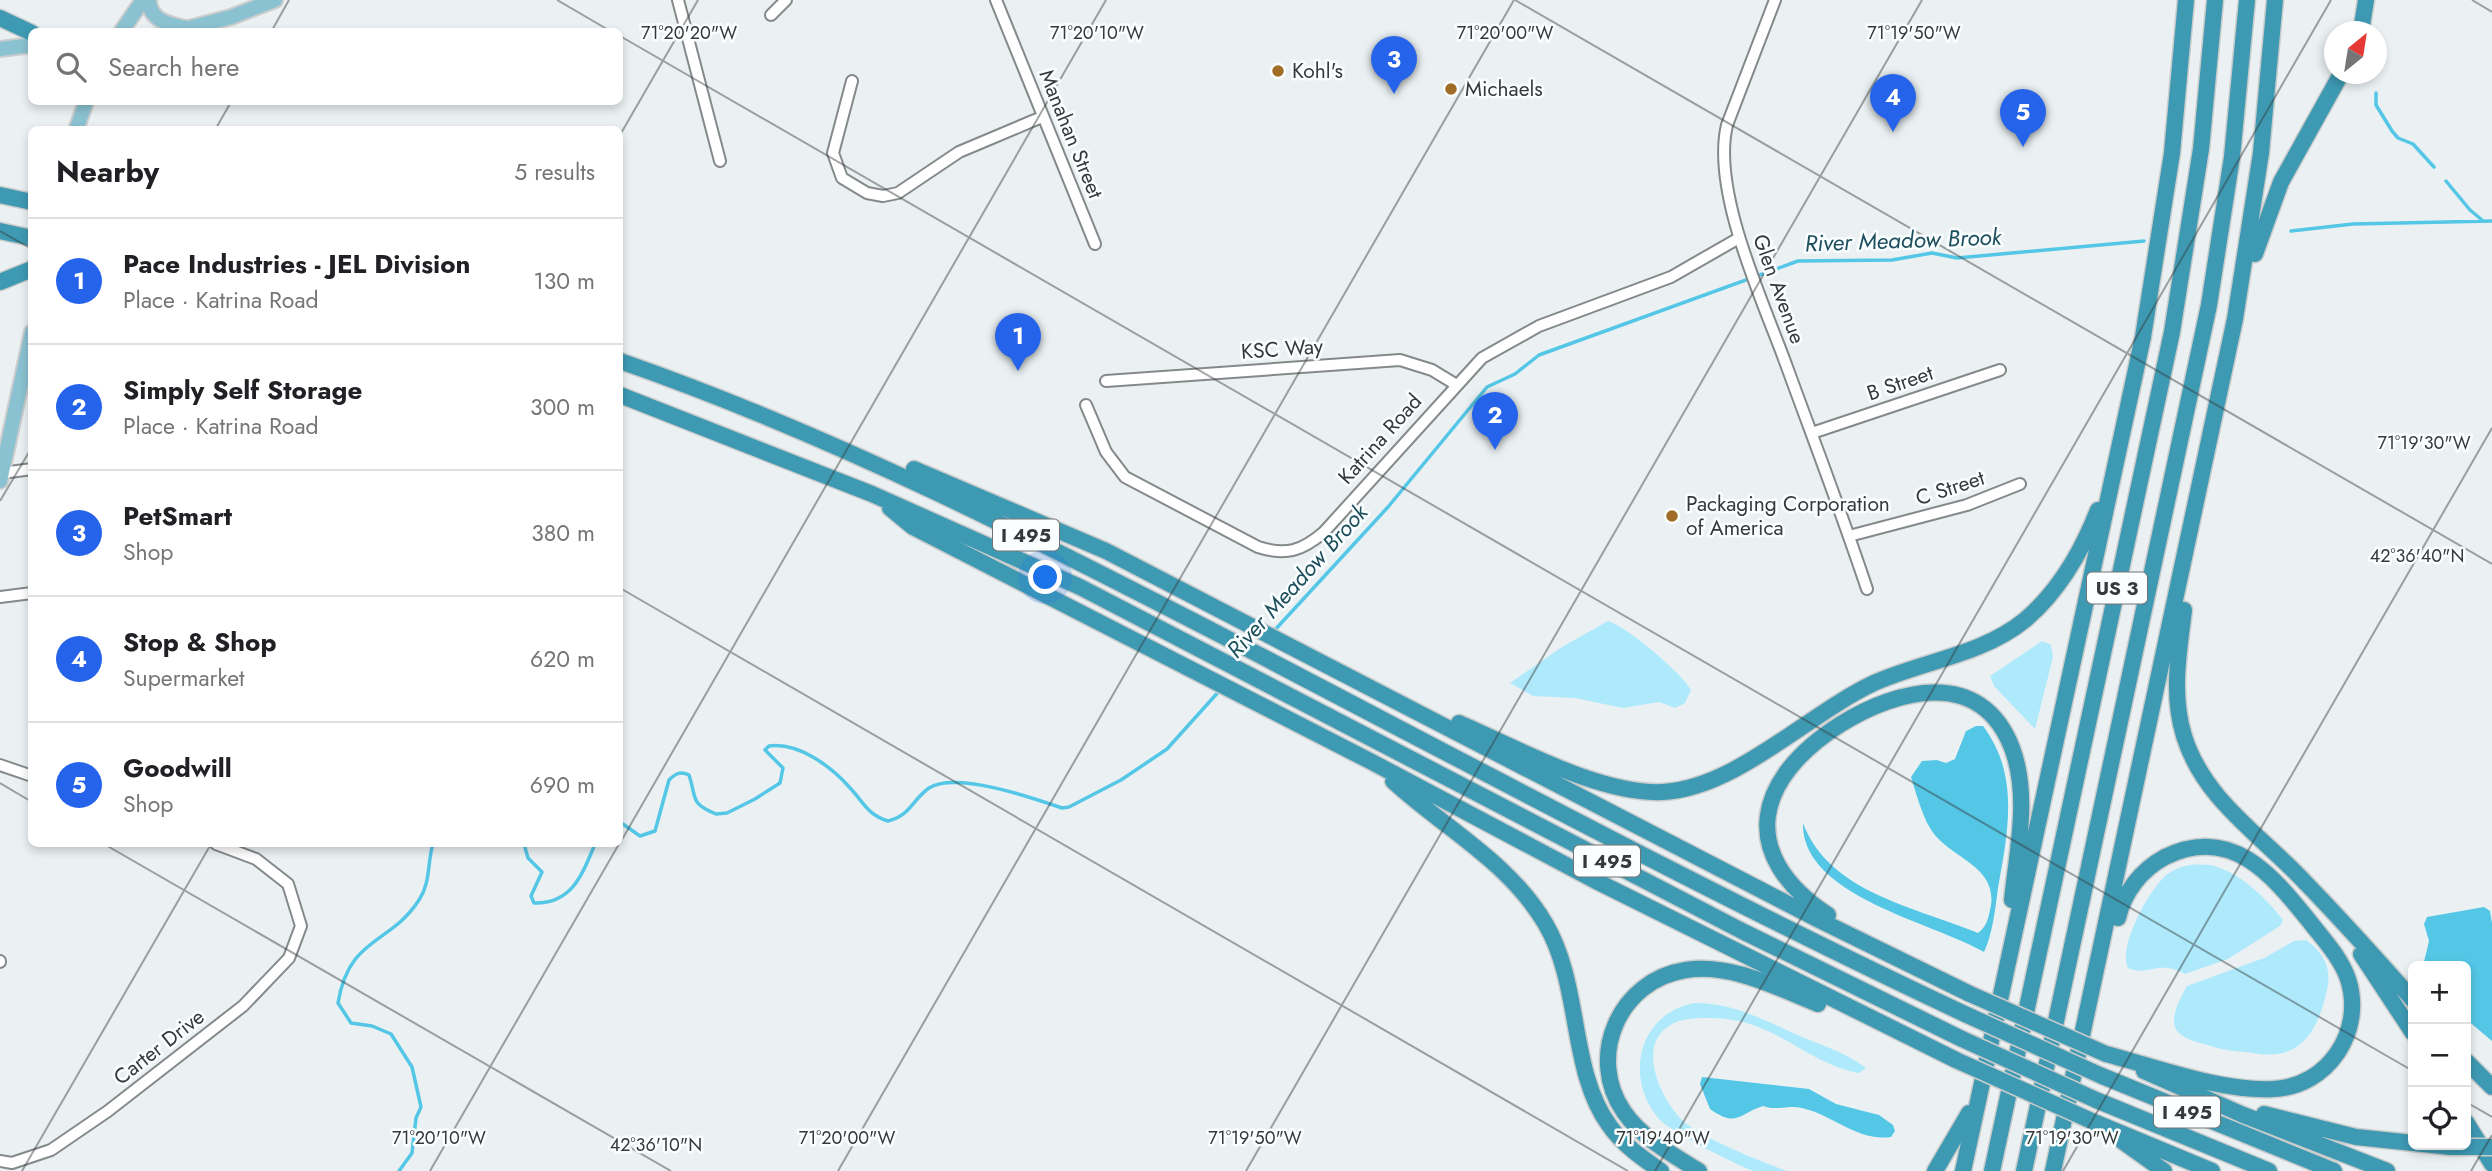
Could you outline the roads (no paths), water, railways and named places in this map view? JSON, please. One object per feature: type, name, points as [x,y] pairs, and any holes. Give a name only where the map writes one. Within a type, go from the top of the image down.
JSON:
[{"type":"highway","points":[[1963,1171],[2156,264],[2175,130],[2186,0]]},
{"type":"highway","points":[[2363,21],[2366,0]]},
{"type":"highway","name":"US 3","points":[[1992,1171],[2172,332],[2198,172],[2215,1]]},
{"type":"highway","name":"US 3","points":[[2024,1171],[2209,305],[2232,157],[2247,1]]},
{"type":"highway","points":[[2053,1171],[2102,952],[2235,319],[2261,153],[2275,2]]},
{"type":"highway","points":[[0,18],[28,31]]},
{"type":"highway","points":[[2235,319],[2275,197],[2337,84]]},
{"type":"highway","points":[[0,195],[28,201]]},
{"type":"highway","points":[[0,231],[28,237]]},
{"type":"highway","points":[[0,282],[24,271]]},
{"type":"highway","name":"I 495","points":[[623,361],[809,433],[946,495],[1762,915],[1967,1015],[2102,1076],[2334,1171]]},
{"type":"highway","name":"I 495","points":[[623,396],[743,441],[872,494],[1080,587],[1777,949],[1962,1039],[2096,1100],[2269,1171]]},
{"type":"highway","points":[[809,433],[926,474],[1025,514],[1106,551],[1970,994],[2241,1114],[2388,1171]]},
{"type":"highway","points":[[1345,674],[1603,783],[1651,792],[1698,786],[1728,772],[1872,684],[1978,647],[2024,620],[2052,592],[2078,552],[2096,514],[2118,448]]},
{"type":"highway","points":[[872,494],[913,527],[1757,963],[1956,1060],[2212,1171]]},
{"type":"highway","points":[[2197,502],[2176,670],[2178,710],[2183,735],[2197,769],[2211,789],[2312,890],[2408,995]]},
{"type":"highway","points":[[1910,964],[1830,917],[1794,889],[1775,860],[1768,818],[1779,780],[1808,746],[1852,717],[1885,701],[1914,692],[1936,691],[1964,698],[1991,716],[2005,735],[2017,765],[2021,818],[2001,993]]},
{"type":"highway","points":[[1370,761],[1493,863],[1538,913],[1564,964],[1596,1104],[1617,1135],[1661,1171]]},
{"type":"highway","points":[[2102,952],[2116,924],[2121,904],[2143,873],[2161,859],[2180,851],[2222,849],[2252,860],[2277,881],[2340,962],[2348,979],[2353,1006],[2349,1032],[2334,1058],[2313,1077],[2284,1088],[2246,1088],[2106,1054]]},
{"type":"highway","points":[[2312,890],[2352,941],[2408,1025]]},
{"type":"highway","points":[[1699,1171],[1654,1142],[1633,1123],[1614,1095],[1608,1074],[1608,1043],[1622,1011],[1645,986],[1664,976],[1701,969],[1743,976],[1956,1060]]},
{"type":"highway","points":[[2471,1065],[2492,1087]]},
{"type":"highway","points":[[2168,1082],[2235,1106],[2337,1133],[2394,1143],[2492,1147]]},
{"type":"highway","points":[[1935,1171],[1958,1137],[1981,1085]]},
{"type":"highway","points":[[2094,1122],[2164,1171]]},
{"type":"highway","points":[[2058,1171],[2063,1123]]},
{"type":"highway","points":[[2471,1130],[2492,1164]]},
{"type":"main road","points":[[124,28],[143,0]]},
{"type":"main road","points":[[149,0],[152,12],[160,20],[188,28]]},
{"type":"main road","points":[[194,28],[275,0]]},
{"type":"main road","points":[[0,50],[28,46]]},
{"type":"main road","points":[[0,50],[28,51]]},
{"type":"main road","points":[[77,126],[84,105]]},
{"type":"main road","points":[[1,477],[28,351]]},
{"type":"street","points":[[678,0],[720,161]]},
{"type":"street","points":[[771,15],[786,0]]},
{"type":"street","name":"Manahan Street","points":[[996,0],[1095,244]]},
{"type":"street","name":"Glen Avenue","points":[[1775,0],[1724,139],[1726,167],[1739,238],[1867,589]]},
{"type":"street","points":[[852,81],[833,153],[842,178],[875,195],[898,192],[959,152],[1042,117]]},
{"type":"street","name":"Katrina Road","points":[[1086,405],[1106,452],[1125,477],[1258,547],[1287,553],[1301,549],[1324,531],[1455,384],[1482,358],[1539,326],[1671,277],[1739,238]]},
{"type":"street","name":"KSC Way","points":[[1106,381],[1400,360],[1432,370],[1455,384]]},
{"type":"street","name":"B Street","points":[[1812,433],[2000,370]]},
{"type":"street","points":[[1,477],[28,470]]},
{"type":"street","name":"C Street","points":[[1849,536],[1967,505],[2020,484]]},
{"type":"street","points":[[0,597],[28,594]]},
{"type":"street","points":[[0,765],[28,775]]},
{"type":"street","name":"Carter Drive","points":[[0,1161],[12,1163],[51,1150],[108,1111],[243,1006],[289,958],[300,926],[288,884],[256,859],[224,847]]},
{"type":"waterway","points":[[2376,93],[2376,105],[2392,131],[2398,138],[2413,144],[2434,167]]},
{"type":"waterway","points":[[2446,181],[2482,220]]},
{"type":"waterway","name":"River Meadow Brook","points":[[2291,231],[2353,224],[2492,221]]},
{"type":"waterway","name":"River Meadow Brook","points":[[1273,632],[1388,507],[1487,387],[1515,374],[1539,355],[1798,261],[1892,260],[1932,253],[1957,258],[2144,241]]},
{"type":"waterway","name":"River Meadow Brook","points":[[623,824],[640,836],[655,831],[669,780],[679,773],[689,775],[698,803],[716,814],[727,813],[755,799],[780,783],[783,768],[765,750],[769,746],[792,748],[814,758],[843,781],[871,812],[888,821],[906,812],[929,788],[941,784],[975,784],[1062,808],[1069,807],[1121,780],[1167,749],[1221,689]]},
{"type":"waterway","name":"River Meadow Brook","points":[[399,1171],[412,1153],[416,1118],[421,1107],[412,1067],[391,1034],[372,1026],[351,1023],[338,1003],[343,981],[351,965],[372,943],[408,915],[419,900],[427,879],[432,847]]},
{"type":"waterway","name":"River Meadow Brook","points":[[525,847],[528,858],[542,872],[531,896],[534,903],[558,899],[567,893],[580,877],[594,847]]},
{"type":"place","name":"Kohl's","points":[[1278,71]]},
{"type":"place","name":"Michaels","points":[[1451,89]]},
{"type":"place","name":"PetSmart","points":[[1394,94]]},
{"type":"place","name":"Stop & Shop","points":[[1893,132]]},
{"type":"place","name":"Goodwill","points":[[2023,147]]},
{"type":"place","name":"Pace Industries - JEL Division","points":[[1018,371]]},
{"type":"place","name":"Simply Self Storage","points":[[1495,450]]},
{"type":"place","name":"Packaging Corporation of America","points":[[1672,516]]}]
